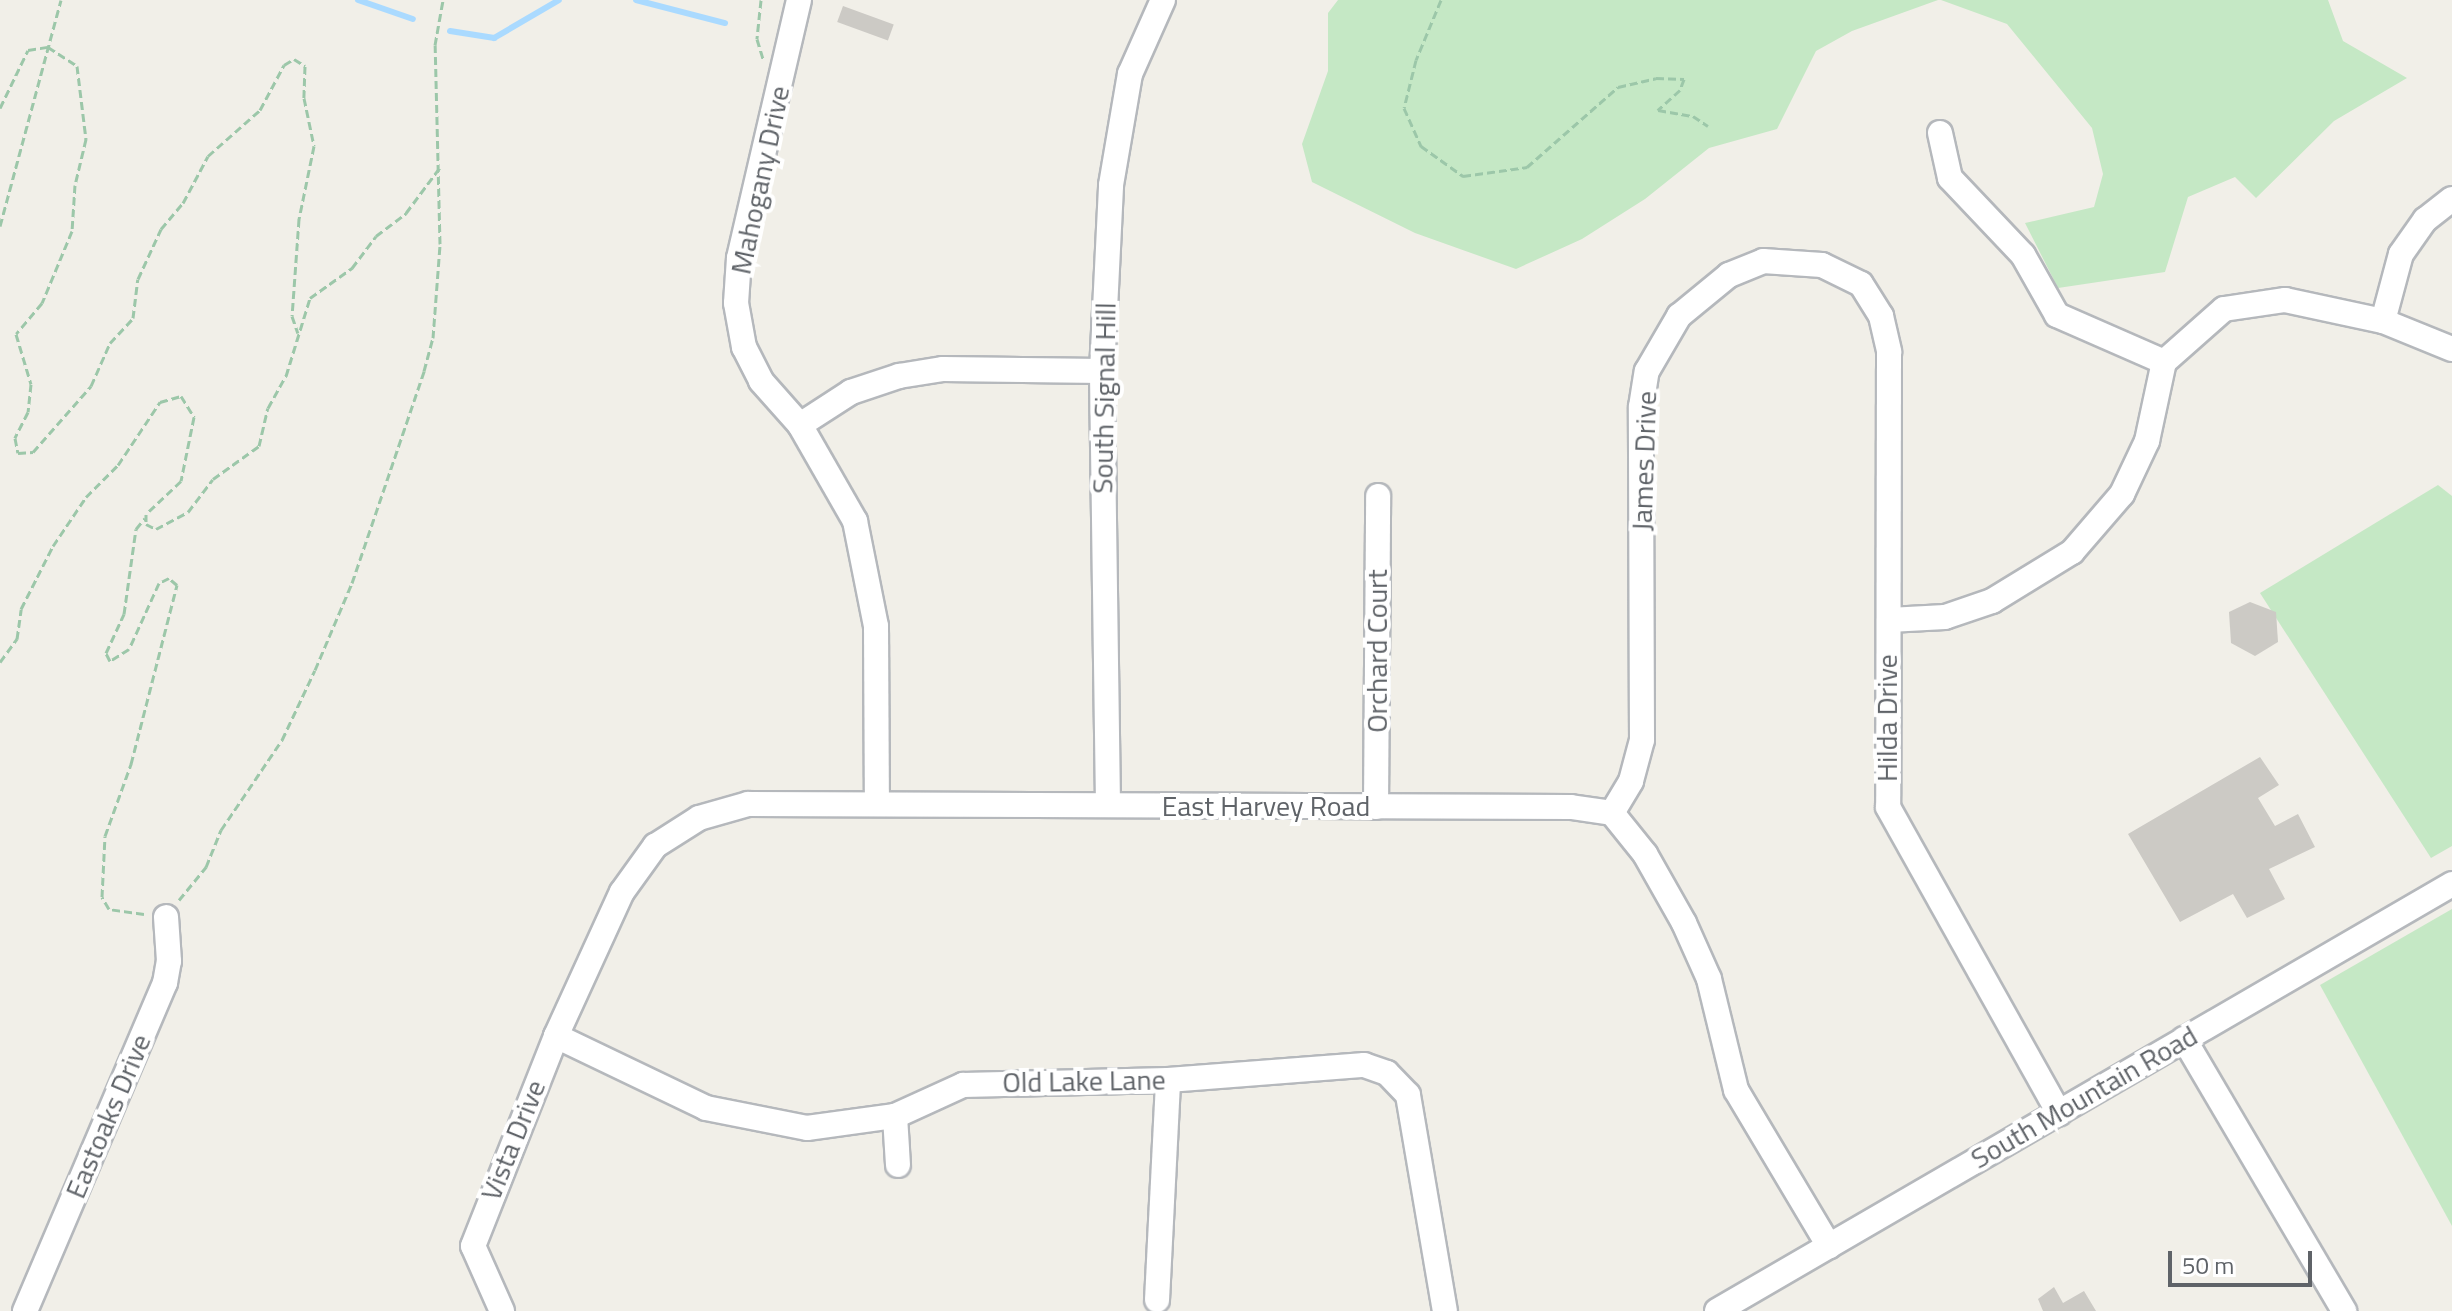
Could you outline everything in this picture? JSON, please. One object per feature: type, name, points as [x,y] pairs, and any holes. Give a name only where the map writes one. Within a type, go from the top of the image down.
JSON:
[{"type":"street","name":"Mahogany Drive","points":[[799,0],[739,258],[736,303],[744,347],[761,381],[800,425],[855,521],[870,574],[876,626],[877,804]]},
{"type":"street","name":"South Signal Hill","points":[[1108,805],[1102,371],[1119,126],[1130,74],[1163,0]]},
{"type":"street","points":[[1940,133],[1950,178],[2023,255],[2057,315],[2164,362]]},
{"type":"street","points":[[2383,321],[2401,254],[2425,220],[2452,199]]},
{"type":"street","name":"James Drive","points":[[1612,813],[1631,781],[1642,740],[1641,407],[1659,344],[1679,316],[1729,275],[1763,261],[1822,265],[1861,284]]},
{"type":"street","name":"Hilda Drive","points":[[1861,284],[1881,316],[1889,352],[1888,807],[2059,1113]]},
{"type":"street","points":[[1889,620],[1945,617],[1992,601],[2072,552],[2128,481],[2147,441],[2164,362],[2224,309],[2285,300],[2383,321],[2452,349]]},
{"type":"street","points":[[800,425],[851,392],[899,376],[943,369],[1102,371]]},
{"type":"street","name":"Orchard Court","points":[[1376,807],[1378,496]]},
{"type":"street","name":"East Harvey Road","points":[[556,1036],[622,892],[655,846],[699,818],[748,804],[1571,807],[1612,813]]},
{"type":"street","points":[[1612,813],[1645,854],[1684,923],[1709,979],[1736,1090],[1829,1246]]},
{"type":"street","name":"South Mountain Road","points":[[1717,1311],[2452,884]]},
{"type":"street","name":"Eastoaks Drive","points":[[25,1311],[165,983],[169,961],[166,917]]},
{"type":"street","name":"Old Lake Lane","points":[[556,1036],[706,1108],[807,1128],[895,1116],[963,1085],[1168,1080],[1364,1065],[1387,1073],[1408,1095],[1445,1311]]},
{"type":"street","name":"Vista Drive","points":[[502,1311],[462,1247],[556,1036]]},
{"type":"street","points":[[2184,1039],[2344,1311]]},
{"type":"street","points":[[1157,1300],[1168,1080]]},
{"type":"street","points":[[895,1116],[898,1165]]},
{"type":"path","points":[[0,226],[61,0]]},
{"type":"path","points":[[0,662],[17,639],[26,599],[78,508],[118,465],[160,402],[181,396],[194,417],[182,477],[136,529],[124,614],[106,653],[110,661],[129,649],[159,583],[169,578],[177,585],[131,764],[105,836],[102,897],[109,909],[166,917],[206,867],[221,830],[282,740],[352,583],[433,338],[441,166],[435,45],[443,0]]},
{"type":"path","points":[[761,0],[757,39],[764,62],[783,71]]},
{"type":"path","points":[[1441,0],[1416,60],[1404,108],[1421,146],[1463,176],[1527,167],[1618,87],[1656,78],[1684,81],[1658,110],[1693,116],[1708,126]]},
{"type":"path","points":[[0,108],[20,59],[36,46],[48,47],[77,66],[86,139],[70,240],[42,303],[16,334],[31,384],[28,412],[15,438],[18,453],[33,452],[78,403],[110,343],[131,323],[138,279],[151,249],[200,166],[260,110],[284,65],[294,59],[305,66],[304,98],[314,146],[299,219],[292,316],[298,333]]},
{"type":"path","points":[[145,518],[156,529],[177,521],[213,479],[259,446],[268,408],[286,376],[313,293],[352,268],[376,236],[406,213],[441,166]]},
{"type":"green space","points":[[1338,0],[1938,0],[1852,31],[1816,51],[1777,129],[1709,148],[1645,199],[1582,239],[1516,269],[1415,233],[1312,182],[1302,144],[1328,71],[1328,13]]},
{"type":"green space","points":[[1941,0],[2328,0],[2343,41],[2407,78],[2334,121],[2256,198],[2235,177],[2188,197],[2165,272],[2058,288],[2025,223],[2094,207],[2103,174],[2092,128],[2007,24]]},
{"type":"green space","points":[[2438,485],[2452,496],[2452,846],[2431,858],[2260,593]]},
{"type":"green space","points":[[2452,909],[2452,1226],[2320,985]]},
{"type":"building","points":[[843,6],[894,24],[888,40],[837,22]]},
{"type":"building","points":[[2250,602],[2276,612],[2278,642],[2255,656],[2231,643],[2229,612]]},
{"type":"building","points":[[2260,757],[2279,785],[2258,798],[2275,826],[2298,814],[2315,847],[2269,869],[2285,899],[2247,918],[2233,894],[2180,922],[2128,834]]},
{"type":"building","points":[[2054,1287],[2063,1303],[2084,1291],[2096,1311],[2043,1311],[2038,1299]]},
{"type":"waterway","points":[[358,0],[413,19]]},
{"type":"waterway","points":[[450,31],[494,38],[559,0]]},
{"type":"waterway","points":[[636,0],[725,23]]}]
